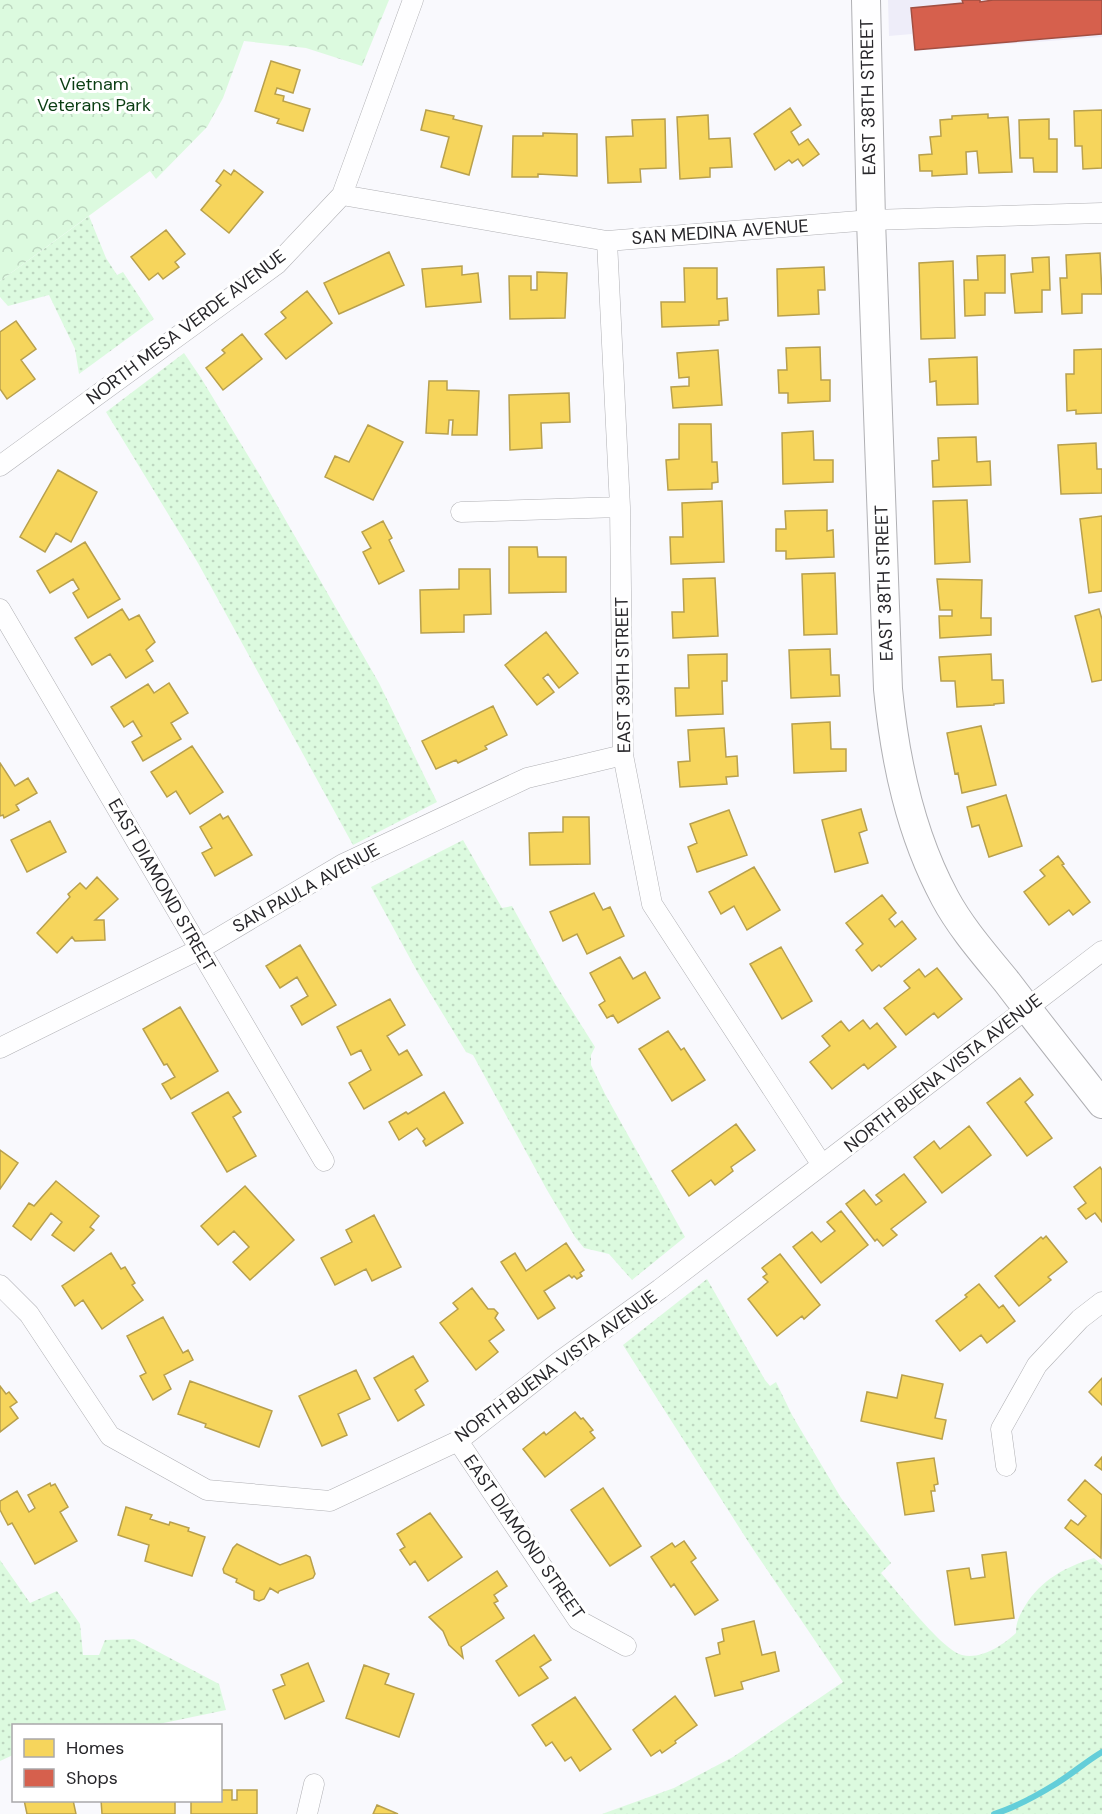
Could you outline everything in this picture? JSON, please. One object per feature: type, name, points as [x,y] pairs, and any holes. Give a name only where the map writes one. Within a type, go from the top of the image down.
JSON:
[{"type":"street","name":"NORTH MESA VERDE AVENUE","points":[[0,466],[277,264],[342,195],[413,0]]},
{"type":"street","name":"EAST 38TH STREET","points":[[866,0],[871,220],[888,689],[892,734],[901,778],[917,837],[946,900],[967,932],[1102,1104]]},
{"type":"street","name":"SAN MEDINA AVENUE","points":[[342,195],[607,241],[871,220],[1102,213]]},
{"type":"street","name":"EAST 39TH STREET","points":[[607,241],[620,507],[623,755],[652,904],[822,1166]]},
{"type":"street","points":[[461,512],[620,507]]},
{"type":"street","name":"EAST DIAMOND STREET","points":[[0,609],[324,1161]]},
{"type":"street","name":"SAN PAULA AVENUE","points":[[0,1048],[200,949],[343,864],[527,778],[623,755]]},
{"type":"street","name":"NORTH BUENA VISTA AVENUE","points":[[0,1285],[29,1314],[110,1436],[207,1490],[330,1501],[458,1441],[560,1360],[660,1289],[1102,951]]},
{"type":"street","points":[[1006,1466],[1001,1429],[1037,1365],[1080,1319],[1102,1302]]},
{"type":"street","name":"EAST DIAMOND STREET","points":[[458,1441],[578,1620],[626,1646]]},
{"type":"street","points":[[307,1814],[314,1784]]},
{"type":"shaded area","points":[[888,0],[1102,0],[1102,37],[914,51],[912,34],[889,36]]},
{"type":"green space","name":"Vietnam Veterans Park","points":[[0,0],[389,0],[362,66],[306,48],[244,41],[223,98],[207,127],[156,179],[150,171],[0,281]]},
{"type":"green space","points":[[89,216],[106,258],[117,275],[123,272],[154,319],[79,374],[75,349],[49,295],[8,306],[0,297],[0,281]]},
{"type":"green space","points":[[184,353],[258,472],[379,683],[437,802],[353,845],[198,563],[106,412]]},
{"type":"green space","points":[[463,840],[502,908],[512,906],[554,982],[595,1047],[591,1055],[591,1065],[685,1237],[632,1280],[609,1254],[584,1248],[575,1237],[473,1055],[466,1052],[418,973],[371,887]]},
{"type":"green space","points":[[707,1279],[765,1380],[770,1386],[776,1382],[792,1415],[841,1498],[891,1563],[881,1573],[932,1631],[953,1651],[969,1656],[998,1647],[1016,1633],[1018,1619],[1025,1606],[1046,1582],[1064,1570],[1094,1558],[1102,1565],[1102,1814],[602,1814],[674,1788],[733,1757],[843,1682],[751,1546],[623,1345]]},
{"type":"green space","points":[[0,1560],[30,1603],[57,1591],[80,1624],[83,1655],[99,1655],[105,1640],[134,1639],[219,1684],[226,1710],[159,1724],[12,1724],[12,1755],[0,1761]]},
{"type":"building: Homes","points":[[271,61],[300,70],[293,93],[277,88],[275,94],[284,96],[283,101],[310,109],[303,131],[277,123],[279,119],[255,111]]},
{"type":"building: Homes","points":[[790,108],[801,125],[791,132],[799,145],[808,139],[819,154],[803,166],[798,159],[792,163],[789,160],[775,170],[754,134]]},
{"type":"building: Homes","points":[[426,110],[454,116],[453,119],[482,126],[469,175],[441,167],[449,137],[421,130]]},
{"type":"building: Homes","points":[[1102,110],[1102,168],[1083,169],[1082,146],[1075,146],[1074,111]]},
{"type":"building: Homes","points":[[988,114],[988,118],[1008,117],[1012,172],[979,173],[977,151],[966,152],[967,174],[932,176],[932,171],[920,171],[919,155],[932,154],[930,137],[941,136],[940,120],[952,119],[952,116]]},
{"type":"building: Homes","points":[[708,115],[709,139],[730,138],[732,167],[710,168],[710,177],[680,179],[677,117]]},
{"type":"building: Homes","points":[[665,119],[666,168],[640,169],[641,182],[608,183],[606,137],[633,136],[632,120]]},
{"type":"building: Homes","points":[[1049,119],[1049,139],[1057,139],[1057,172],[1034,172],[1033,158],[1020,158],[1019,120]]},
{"type":"building: Homes","points":[[543,133],[577,134],[577,176],[538,174],[538,177],[512,177],[513,136],[543,136]]},
{"type":"building: Homes","points":[[224,170],[231,175],[234,170],[263,192],[229,233],[201,210],[221,185],[216,181]]},
{"type":"building: Homes","points":[[166,230],[185,254],[175,262],[179,267],[163,279],[158,273],[149,280],[131,257]]},
{"type":"building: Homes","points":[[389,252],[404,285],[339,314],[324,283]]},
{"type":"building: Homes","points":[[1100,253],[1102,294],[1082,294],[1082,313],[1062,314],[1060,278],[1067,278],[1066,255]]},
{"type":"building: Homes","points":[[1005,255],[1005,293],[985,293],[985,315],[965,316],[964,280],[978,280],[977,256]]},
{"type":"building: Homes","points":[[1049,257],[1050,290],[1042,290],[1042,312],[1015,313],[1011,274],[1033,272],[1032,258]]},
{"type":"building: Homes","points":[[953,261],[955,338],[921,339],[919,263]]},
{"type":"building: Homes","points":[[462,266],[462,275],[478,273],[481,302],[426,307],[422,269]]},
{"type":"building: Homes","points":[[824,267],[825,290],[818,290],[819,314],[778,316],[777,269]]},
{"type":"building: Homes","points":[[684,268],[717,268],[717,299],[727,298],[728,320],[719,321],[719,325],[662,327],[661,302],[685,302]]},
{"type":"building: Homes","points":[[537,272],[567,273],[565,318],[510,319],[509,276],[531,276],[531,290],[537,290]]},
{"type":"building: Homes","points":[[307,291],[332,323],[286,359],[265,334],[286,318],[281,312]]},
{"type":"building: Homes","points":[[16,321],[36,349],[21,360],[35,379],[7,399],[0,389],[0,332]]},
{"type":"building: Homes","points":[[242,334],[262,359],[223,390],[206,368],[225,353],[222,350]]},
{"type":"building: Homes","points":[[820,347],[821,380],[830,380],[830,401],[788,403],[788,393],[779,393],[778,370],[787,370],[786,348]]},
{"type":"building: Homes","points":[[1102,349],[1102,413],[1076,414],[1076,410],[1067,411],[1066,374],[1074,374],[1074,350]]},
{"type":"building: Homes","points":[[718,350],[722,405],[673,408],[671,387],[689,386],[689,377],[679,378],[677,353]]},
{"type":"building: Homes","points":[[977,357],[978,404],[937,405],[936,381],[930,382],[929,359]]},
{"type":"building: Homes","points":[[429,381],[447,381],[447,390],[479,391],[477,435],[452,435],[453,420],[449,420],[448,434],[426,433]]},
{"type":"building: Homes","points":[[569,393],[570,422],[541,423],[542,448],[510,450],[509,395]]},
{"type":"building: Homes","points":[[679,424],[711,424],[712,462],[717,462],[718,482],[712,483],[712,489],[668,490],[666,460],[679,459]]},
{"type":"building: Homes","points":[[368,425],[403,442],[373,500],[325,477],[335,456],[349,462]]},
{"type":"building: Homes","points":[[813,431],[814,460],[833,460],[833,482],[783,484],[782,433]]},
{"type":"building: Homes","points":[[976,437],[977,462],[990,461],[991,485],[933,487],[932,461],[939,460],[938,438]]},
{"type":"building: Homes","points":[[1096,443],[1097,469],[1102,469],[1102,493],[1061,494],[1058,445]]},
{"type":"building: Homes","points":[[58,470],[97,492],[71,542],[56,533],[45,552],[20,537]]},
{"type":"building: Homes","points":[[967,500],[970,562],[935,564],[933,501]]},
{"type":"building: Homes","points":[[722,501],[724,562],[671,564],[670,537],[683,537],[682,503]]},
{"type":"building: Homes","points":[[827,510],[827,531],[833,530],[834,557],[786,559],[786,551],[776,551],[776,529],[786,529],[785,511]]},
{"type":"building: Homes","points":[[1102,516],[1102,591],[1089,593],[1080,519]]},
{"type":"building: Homes","points":[[383,521],[392,538],[389,540],[404,571],[379,584],[363,552],[371,548],[362,532]]},
{"type":"building: Homes","points":[[85,542],[120,599],[88,618],[73,593],[79,589],[73,579],[50,593],[37,571]]},
{"type":"building: Homes","points":[[509,547],[537,547],[538,557],[566,557],[566,592],[509,593]]},
{"type":"building: Homes","points":[[459,569],[490,569],[491,614],[464,615],[464,632],[421,633],[420,590],[459,589]]},
{"type":"building: Homes","points":[[835,573],[837,634],[804,635],[802,574]]},
{"type":"building: Homes","points":[[715,578],[718,636],[673,638],[672,612],[684,612],[683,579]]},
{"type":"building: Homes","points":[[937,579],[982,580],[981,618],[991,618],[991,635],[940,638],[939,616],[952,616],[952,610],[940,610]]},
{"type":"building: Homes","points":[[122,609],[129,620],[139,615],[155,642],[146,650],[153,661],[126,678],[110,654],[92,665],[75,638]]},
{"type":"building: Homes","points":[[1099,609],[1102,619],[1102,680],[1092,682],[1075,616]]},
{"type":"building: Homes","points":[[546,632],[578,673],[559,688],[548,674],[543,678],[554,692],[537,705],[505,665]]},
{"type":"building: Homes","points":[[830,649],[831,675],[839,675],[840,696],[791,698],[789,650]]},
{"type":"building: Homes","points":[[727,654],[727,681],[722,681],[723,714],[676,716],[675,688],[689,688],[688,655]]},
{"type":"building: Homes","points":[[991,654],[992,680],[1003,680],[1004,703],[957,707],[955,681],[941,681],[939,657]]},
{"type":"building: Homes","points":[[169,683],[188,713],[171,723],[181,739],[143,761],[132,742],[142,736],[133,721],[124,727],[111,707],[148,684],[154,693]]},
{"type":"building: Homes","points":[[493,706],[507,735],[485,746],[487,749],[458,763],[456,760],[436,769],[422,741]]},
{"type":"building: Homes","points":[[830,722],[831,749],[846,749],[846,771],[794,773],[792,724]]},
{"type":"building: Homes","points":[[981,726],[996,785],[962,793],[958,773],[955,774],[947,733]]},
{"type":"building: Homes","points":[[724,728],[726,757],[737,756],[738,776],[726,777],[727,784],[680,787],[678,762],[690,761],[688,730]]},
{"type":"building: Homes","points":[[192,746],[223,792],[190,814],[176,791],[167,797],[151,772]]},
{"type":"building: Homes","points":[[0,763],[15,786],[28,778],[37,793],[16,805],[19,810],[4,818],[3,815],[0,816]]},
{"type":"building: Homes","points":[[1006,795],[1022,846],[989,857],[979,825],[972,827],[967,807]]},
{"type":"building: Homes","points":[[861,809],[867,830],[859,833],[868,863],[835,872],[822,820]]},
{"type":"building: Homes","points":[[729,810],[747,855],[697,872],[688,847],[697,843],[690,824]]},
{"type":"building: Homes","points":[[220,814],[223,819],[228,816],[252,855],[215,876],[202,853],[212,848],[200,827]]},
{"type":"building: Homes","points":[[563,817],[589,817],[590,864],[530,865],[529,833],[563,832]]},
{"type":"building: Homes","points":[[50,821],[66,852],[27,872],[11,840]]},
{"type":"building: Homes","points":[[1058,856],[1064,864],[1062,865],[1090,902],[1073,915],[1069,910],[1049,925],[1024,892],[1045,876],[1040,870]]},
{"type":"building: Homes","points":[[754,867],[780,910],[747,930],[734,906],[721,914],[709,892]]},
{"type":"building: Homes","points":[[97,877],[118,899],[95,920],[104,920],[105,940],[75,941],[72,937],[57,953],[37,933],[70,897],[68,894],[80,883],[86,889]]},
{"type":"building: Homes","points":[[594,893],[603,910],[610,907],[624,936],[587,954],[577,934],[563,941],[550,912]]},
{"type":"building: Homes","points":[[882,895],[896,913],[889,919],[895,927],[902,921],[916,939],[881,967],[879,965],[872,971],[856,950],[863,944],[846,923]]},
{"type":"building: Homes","points":[[300,945],[336,1005],[302,1025],[291,1006],[308,996],[297,977],[280,988],[266,966]]},
{"type":"building: Homes","points":[[781,947],[812,1001],[782,1019],[750,964]]},
{"type":"building: Homes","points":[[620,957],[633,979],[645,972],[660,998],[618,1023],[613,1015],[607,1018],[599,1005],[605,1001],[590,973]]},
{"type":"building: Homes","points":[[937,968],[962,999],[938,1018],[934,1013],[906,1035],[884,1008],[910,988],[904,981],[919,969],[925,977]]},
{"type":"building: Homes","points":[[390,999],[405,1025],[387,1036],[399,1055],[407,1050],[422,1075],[364,1109],[349,1083],[371,1070],[361,1050],[351,1055],[337,1027]]},
{"type":"building: Homes","points":[[180,1007],[218,1071],[171,1099],[162,1084],[175,1077],[167,1064],[164,1065],[143,1029]]},
{"type":"building: Homes","points":[[863,1020],[870,1029],[877,1023],[896,1047],[868,1069],[864,1064],[832,1089],[810,1062],[830,1046],[822,1036],[841,1021],[849,1031]]},
{"type":"building: Homes","points":[[668,1031],[681,1050],[684,1048],[705,1080],[672,1101],[639,1049]]},
{"type":"building: Homes","points":[[1020,1078],[1033,1095],[1025,1102],[1052,1138],[1027,1156],[987,1103]]},
{"type":"building: Homes","points":[[228,1092],[241,1112],[233,1117],[256,1156],[227,1172],[192,1113]]},
{"type":"building: Homes","points":[[444,1092],[463,1123],[426,1146],[423,1141],[425,1139],[417,1128],[399,1140],[389,1122],[406,1112],[408,1114]]},
{"type":"building: Homes","points":[[736,1124],[755,1150],[731,1167],[733,1171],[715,1185],[711,1180],[689,1196],[672,1171]]},
{"type":"building: Homes","points":[[969,1126],[991,1155],[942,1193],[914,1157],[934,1141],[940,1149]]},
{"type":"building: Homes","points":[[0,1150],[18,1163],[0,1189]]},
{"type":"building: Homes","points":[[1100,1167],[1102,1170],[1102,1222],[1095,1213],[1086,1219],[1078,1209],[1086,1203],[1074,1187]]},
{"type":"building: Homes","points":[[904,1174],[926,1202],[891,1229],[897,1235],[883,1246],[877,1239],[875,1241],[846,1204],[864,1190],[876,1205],[882,1201],[876,1195]]},
{"type":"building: Homes","points":[[56,1181],[99,1216],[90,1227],[94,1230],[74,1251],[52,1235],[62,1222],[51,1213],[31,1240],[13,1226],[29,1203],[34,1206]]},
{"type":"building: Homes","points":[[245,1186],[294,1240],[250,1280],[233,1262],[249,1247],[234,1231],[218,1245],[201,1226]]},
{"type":"building: Homes","points":[[841,1211],[868,1245],[821,1283],[793,1247],[812,1232],[821,1242],[835,1231],[827,1222]]},
{"type":"building: Homes","points":[[374,1215],[401,1267],[372,1281],[366,1269],[335,1285],[321,1258],[352,1242],[346,1230]]},
{"type":"building: Homes","points":[[1046,1236],[1067,1262],[1048,1277],[1051,1280],[1019,1306],[995,1276],[1041,1237],[1043,1239]]},
{"type":"building: Homes","points":[[566,1243],[584,1270],[580,1273],[582,1276],[577,1279],[569,1275],[544,1291],[555,1308],[538,1319],[501,1262],[515,1253],[526,1271]]},
{"type":"building: Homes","points":[[111,1253],[121,1269],[125,1267],[135,1283],[132,1285],[143,1300],[102,1329],[83,1300],[75,1306],[62,1286]]},
{"type":"building: Homes","points":[[780,1254],[820,1305],[804,1319],[802,1316],[777,1336],[748,1299],[768,1282],[763,1277],[767,1274],[762,1268]]},
{"type":"building: Homes","points":[[979,1284],[999,1308],[1003,1305],[1015,1321],[987,1343],[981,1335],[960,1351],[936,1321],[967,1297],[965,1295]]},
{"type":"building: Homes","points":[[472,1288],[488,1309],[494,1309],[498,1313],[495,1318],[504,1330],[489,1341],[498,1352],[476,1370],[440,1323],[458,1309],[453,1303]]},
{"type":"building: Homes","points":[[163,1317],[183,1353],[188,1350],[193,1360],[164,1375],[171,1389],[153,1400],[140,1376],[146,1373],[127,1336]]},
{"type":"building: Homes","points":[[413,1356],[428,1381],[415,1390],[424,1405],[398,1421],[374,1378]]},
{"type":"building: Homes","points":[[356,1370],[370,1399],[338,1414],[347,1435],[322,1446],[299,1396]]},
{"type":"building: Homes","points":[[902,1375],[943,1384],[935,1418],[946,1420],[942,1439],[861,1421],[867,1392],[897,1398]]},
{"type":"building: Homes","points":[[1102,1378],[1102,1405],[1089,1392]]},
{"type":"building: Homes","points":[[190,1381],[272,1411],[259,1447],[205,1427],[206,1424],[178,1414]]},
{"type":"building: Homes","points":[[0,1386],[17,1402],[10,1407],[18,1418],[0,1432]]},
{"type":"building: Homes","points":[[575,1412],[593,1430],[590,1432],[595,1438],[545,1477],[523,1449],[544,1432],[546,1435]]},
{"type":"building: Homes","points":[[1102,1457],[1102,1470],[1095,1465]]},
{"type":"building: Homes","points":[[934,1458],[938,1484],[934,1485],[935,1491],[931,1491],[934,1511],[905,1515],[897,1463]]},
{"type":"building: Homes","points":[[1085,1480],[1102,1495],[1101,1558],[1065,1528],[1071,1520],[1078,1525],[1086,1516],[1068,1500]]},
{"type":"building: Homes","points":[[50,1483],[51,1486],[55,1484],[68,1507],[60,1512],[77,1541],[35,1564],[12,1523],[8,1525],[0,1510],[0,1501],[17,1491],[29,1512],[35,1508],[28,1495]]},
{"type":"building: Homes","points":[[603,1488],[641,1546],[610,1566],[571,1510]]},
{"type":"building: Homes","points":[[126,1507],[152,1515],[150,1519],[189,1528],[188,1531],[205,1537],[192,1576],[145,1561],[149,1545],[118,1535]]},
{"type":"building: Homes","points":[[430,1513],[462,1557],[428,1581],[415,1561],[410,1565],[400,1550],[405,1547],[397,1534]]},
{"type":"building: Homes","points":[[684,1541],[696,1558],[691,1562],[718,1600],[695,1615],[674,1584],[671,1587],[651,1557],[672,1543],[675,1547]]},
{"type":"building: Homes","points":[[237,1544],[280,1565],[306,1555],[310,1557],[315,1574],[313,1578],[278,1593],[270,1588],[264,1599],[259,1601],[254,1599],[254,1591],[224,1573],[223,1569]]},
{"type":"building: Homes","points":[[1006,1552],[1014,1618],[955,1625],[947,1571],[969,1568],[971,1579],[985,1577],[982,1555]]},
{"type":"building: Homes","points":[[497,1571],[507,1586],[494,1595],[498,1601],[494,1603],[504,1618],[461,1647],[463,1658],[449,1645],[443,1631],[429,1617]]},
{"type":"building: Homes","points":[[754,1621],[762,1655],[775,1652],[779,1671],[741,1682],[743,1689],[715,1696],[706,1658],[720,1654],[718,1643],[724,1641],[722,1629]]},
{"type":"building: Homes","points":[[534,1635],[551,1660],[540,1667],[548,1678],[519,1696],[496,1661]]},
{"type":"building: Homes","points":[[308,1663],[324,1701],[285,1719],[273,1690],[285,1685],[281,1675]]},
{"type":"building: Homes","points":[[364,1665],[389,1674],[385,1684],[414,1694],[399,1737],[346,1718]]},
{"type":"building: Homes","points":[[675,1696],[697,1725],[662,1753],[660,1750],[651,1756],[633,1730]]},
{"type":"building: Homes","points":[[575,1697],[611,1749],[580,1771],[571,1757],[565,1761],[552,1742],[546,1746],[532,1725]]},
{"type":"building: Homes","points":[[222,1790],[232,1790],[232,1800],[237,1800],[237,1790],[257,1790],[257,1814],[191,1814],[191,1802],[222,1802]]},
{"type":"building: Homes","points":[[24,1802],[73,1802],[76,1814],[27,1814]]},
{"type":"building: Homes","points":[[101,1802],[175,1802],[175,1814],[102,1814]]},
{"type":"building: Homes","points":[[377,1805],[398,1814],[373,1814]]},
{"type":"building: Shops","points":[[962,0],[980,0],[980,2],[1102,0],[1102,34],[915,50],[911,8],[963,3]]},
{"type":"waterway","points":[[994,1814],[1040,1793],[1102,1752]]}]
